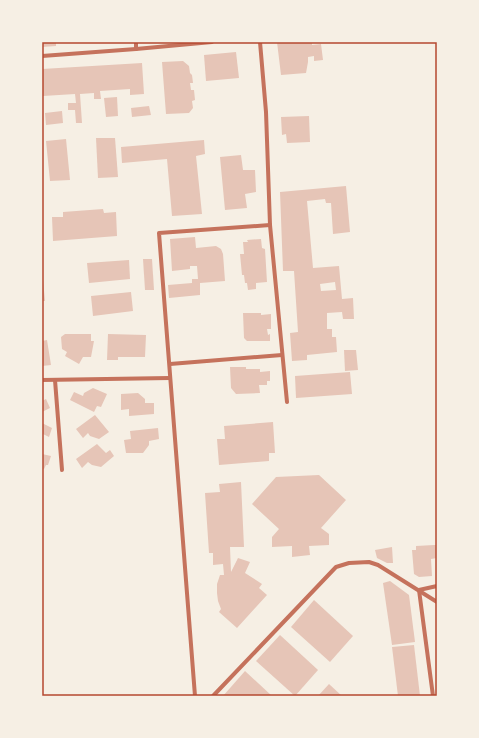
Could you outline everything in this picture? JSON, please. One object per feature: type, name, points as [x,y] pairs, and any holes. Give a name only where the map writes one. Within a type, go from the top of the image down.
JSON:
[{"type":"street","points":[[136,42],[136,49]]},
{"type":"street","points":[[42,56],[212,42]]},
{"type":"street","points":[[260,42],[266,112],[270,225],[287,402]]},
{"type":"street","points":[[195,696],[159,233],[270,225]]},
{"type":"street","points":[[170,364],[282,355]]},
{"type":"street","points":[[42,380],[170,378]]},
{"type":"street","points":[[55,380],[62,470]]},
{"type":"street","points":[[213,696],[336,567],[348,563],[369,562],[378,565],[437,602]]},
{"type":"street","points":[[419,590],[437,586]]},
{"type":"street","points":[[419,590],[433,696]]},
{"type":"building","points":[[42,42],[56,42],[56,46],[42,47]]},
{"type":"building","points":[[277,42],[312,42],[312,45],[321,44],[323,60],[314,61],[314,56],[308,57],[306,73],[281,75]]},
{"type":"building","points":[[236,52],[239,78],[206,81],[204,55]]},
{"type":"building","points":[[183,61],[189,66],[190,73],[192,75],[193,83],[190,83],[191,90],[194,90],[195,100],[192,101],[193,108],[189,113],[166,114],[162,62]]},
{"type":"building","points":[[142,63],[144,94],[130,95],[130,89],[100,91],[101,99],[94,99],[94,93],[80,94],[82,123],[76,123],[75,110],[68,110],[68,103],[76,103],[75,94],[43,96],[42,69]]},
{"type":"building","points":[[117,97],[118,116],[106,117],[104,98]]},
{"type":"building","points":[[149,106],[151,115],[132,117],[131,108]]},
{"type":"building","points":[[62,111],[63,123],[46,125],[45,113]]},
{"type":"building","points":[[309,116],[310,142],[287,143],[286,134],[282,135],[281,117]]},
{"type":"building","points":[[96,138],[115,138],[118,177],[98,178]]},
{"type":"building","points":[[66,139],[70,180],[50,181],[46,141]]},
{"type":"building","points":[[204,140],[205,154],[196,156],[202,214],[172,216],[167,159],[122,163],[121,147]]},
{"type":"building","points":[[241,155],[243,170],[255,170],[256,192],[245,194],[247,208],[225,210],[220,157]]},
{"type":"building","points":[[346,186],[350,232],[333,234],[331,203],[326,203],[325,199],[307,201],[313,268],[339,266],[342,299],[353,298],[354,319],[343,319],[342,312],[327,313],[327,329],[332,329],[332,337],[336,337],[337,352],[307,355],[307,360],[292,361],[290,333],[298,332],[294,271],[283,271],[280,192]],"holes":[[[335,282],[336,290],[321,291],[320,284]]]},
{"type":"building","points":[[103,209],[104,213],[116,212],[117,236],[53,241],[52,217],[63,217],[63,212]]},
{"type":"building","points":[[195,237],[196,248],[216,246],[221,249],[223,254],[225,281],[200,283],[200,295],[169,298],[168,285],[192,283],[192,279],[198,279],[197,266],[190,266],[190,269],[172,271],[170,239]]},
{"type":"building","points":[[261,239],[262,248],[265,249],[267,282],[256,283],[256,289],[248,290],[244,275],[242,275],[240,254],[244,254],[243,242],[248,242],[247,240]]},
{"type":"building","points":[[143,259],[152,259],[154,290],[145,290]]},
{"type":"building","points":[[129,260],[130,279],[89,283],[87,263]]},
{"type":"building","points":[[43,280],[45,301],[42,301]]},
{"type":"building","points":[[131,292],[133,311],[93,316],[91,296]]},
{"type":"building","points":[[243,313],[261,313],[261,315],[271,314],[271,329],[267,329],[268,335],[270,334],[270,341],[247,341],[244,338]]},
{"type":"building","points":[[65,334],[91,334],[91,341],[94,341],[91,357],[83,357],[79,364],[65,356],[67,352],[62,349],[61,337]]},
{"type":"building","points":[[108,334],[146,335],[145,357],[118,357],[118,360],[107,360]]},
{"type":"building","points":[[47,340],[51,365],[42,366],[42,341]]},
{"type":"building","points":[[344,350],[356,350],[358,370],[345,371]]},
{"type":"building","points":[[230,367],[260,369],[260,372],[270,371],[270,381],[267,381],[267,385],[259,385],[260,393],[236,394],[231,388]]},
{"type":"building","points":[[350,372],[352,394],[296,398],[295,376]]},
{"type":"building","points":[[93,388],[107,394],[101,407],[97,406],[94,412],[70,400],[74,392],[83,396],[84,393]]},
{"type":"building","points":[[138,393],[145,399],[145,403],[154,403],[154,414],[129,416],[129,409],[121,410],[121,394]]},
{"type":"building","points":[[46,399],[50,408],[42,412],[42,401]]},
{"type":"building","points":[[95,415],[109,432],[99,439],[90,436],[88,433],[83,438],[76,429]]},
{"type":"building","points":[[273,422],[275,453],[269,453],[269,461],[219,465],[217,439],[225,439],[224,426]]},
{"type":"building","points":[[42,423],[52,428],[49,437],[43,434],[43,441],[42,440]]},
{"type":"building","points":[[158,428],[159,439],[149,441],[149,445],[143,453],[126,453],[124,440],[131,439],[130,431]]},
{"type":"building","points":[[97,444],[106,453],[110,450],[114,456],[101,467],[92,465],[88,462],[82,468],[76,459]]},
{"type":"building","points":[[42,454],[51,456],[48,465],[46,465],[44,469],[42,469]]},
{"type":"building","points":[[319,475],[346,500],[321,528],[329,534],[329,545],[309,546],[310,555],[292,557],[292,546],[272,547],[272,537],[279,529],[252,504],[276,477]]},
{"type":"building","points":[[241,482],[244,547],[230,547],[231,572],[238,558],[250,562],[245,573],[262,584],[259,588],[267,595],[237,628],[219,612],[221,609],[218,601],[217,584],[220,575],[224,575],[223,564],[213,565],[213,553],[209,553],[205,493],[220,492],[219,484]]},
{"type":"building","points":[[437,545],[437,558],[431,559],[432,576],[419,577],[414,574],[412,550],[416,550],[416,546]]},
{"type":"building","points":[[392,547],[393,563],[387,563],[377,558],[375,550]]},
{"type":"building","points":[[390,581],[409,595],[415,642],[392,645],[383,583]]},
{"type":"building","points":[[314,600],[353,636],[330,662],[291,627]]},
{"type":"building","points":[[280,635],[318,670],[295,696],[256,661]]},
{"type":"building","points":[[414,645],[420,696],[398,696],[392,647]]},
{"type":"building","points":[[245,671],[272,696],[223,696]]},
{"type":"building","points":[[329,684],[342,696],[318,696]]}]
